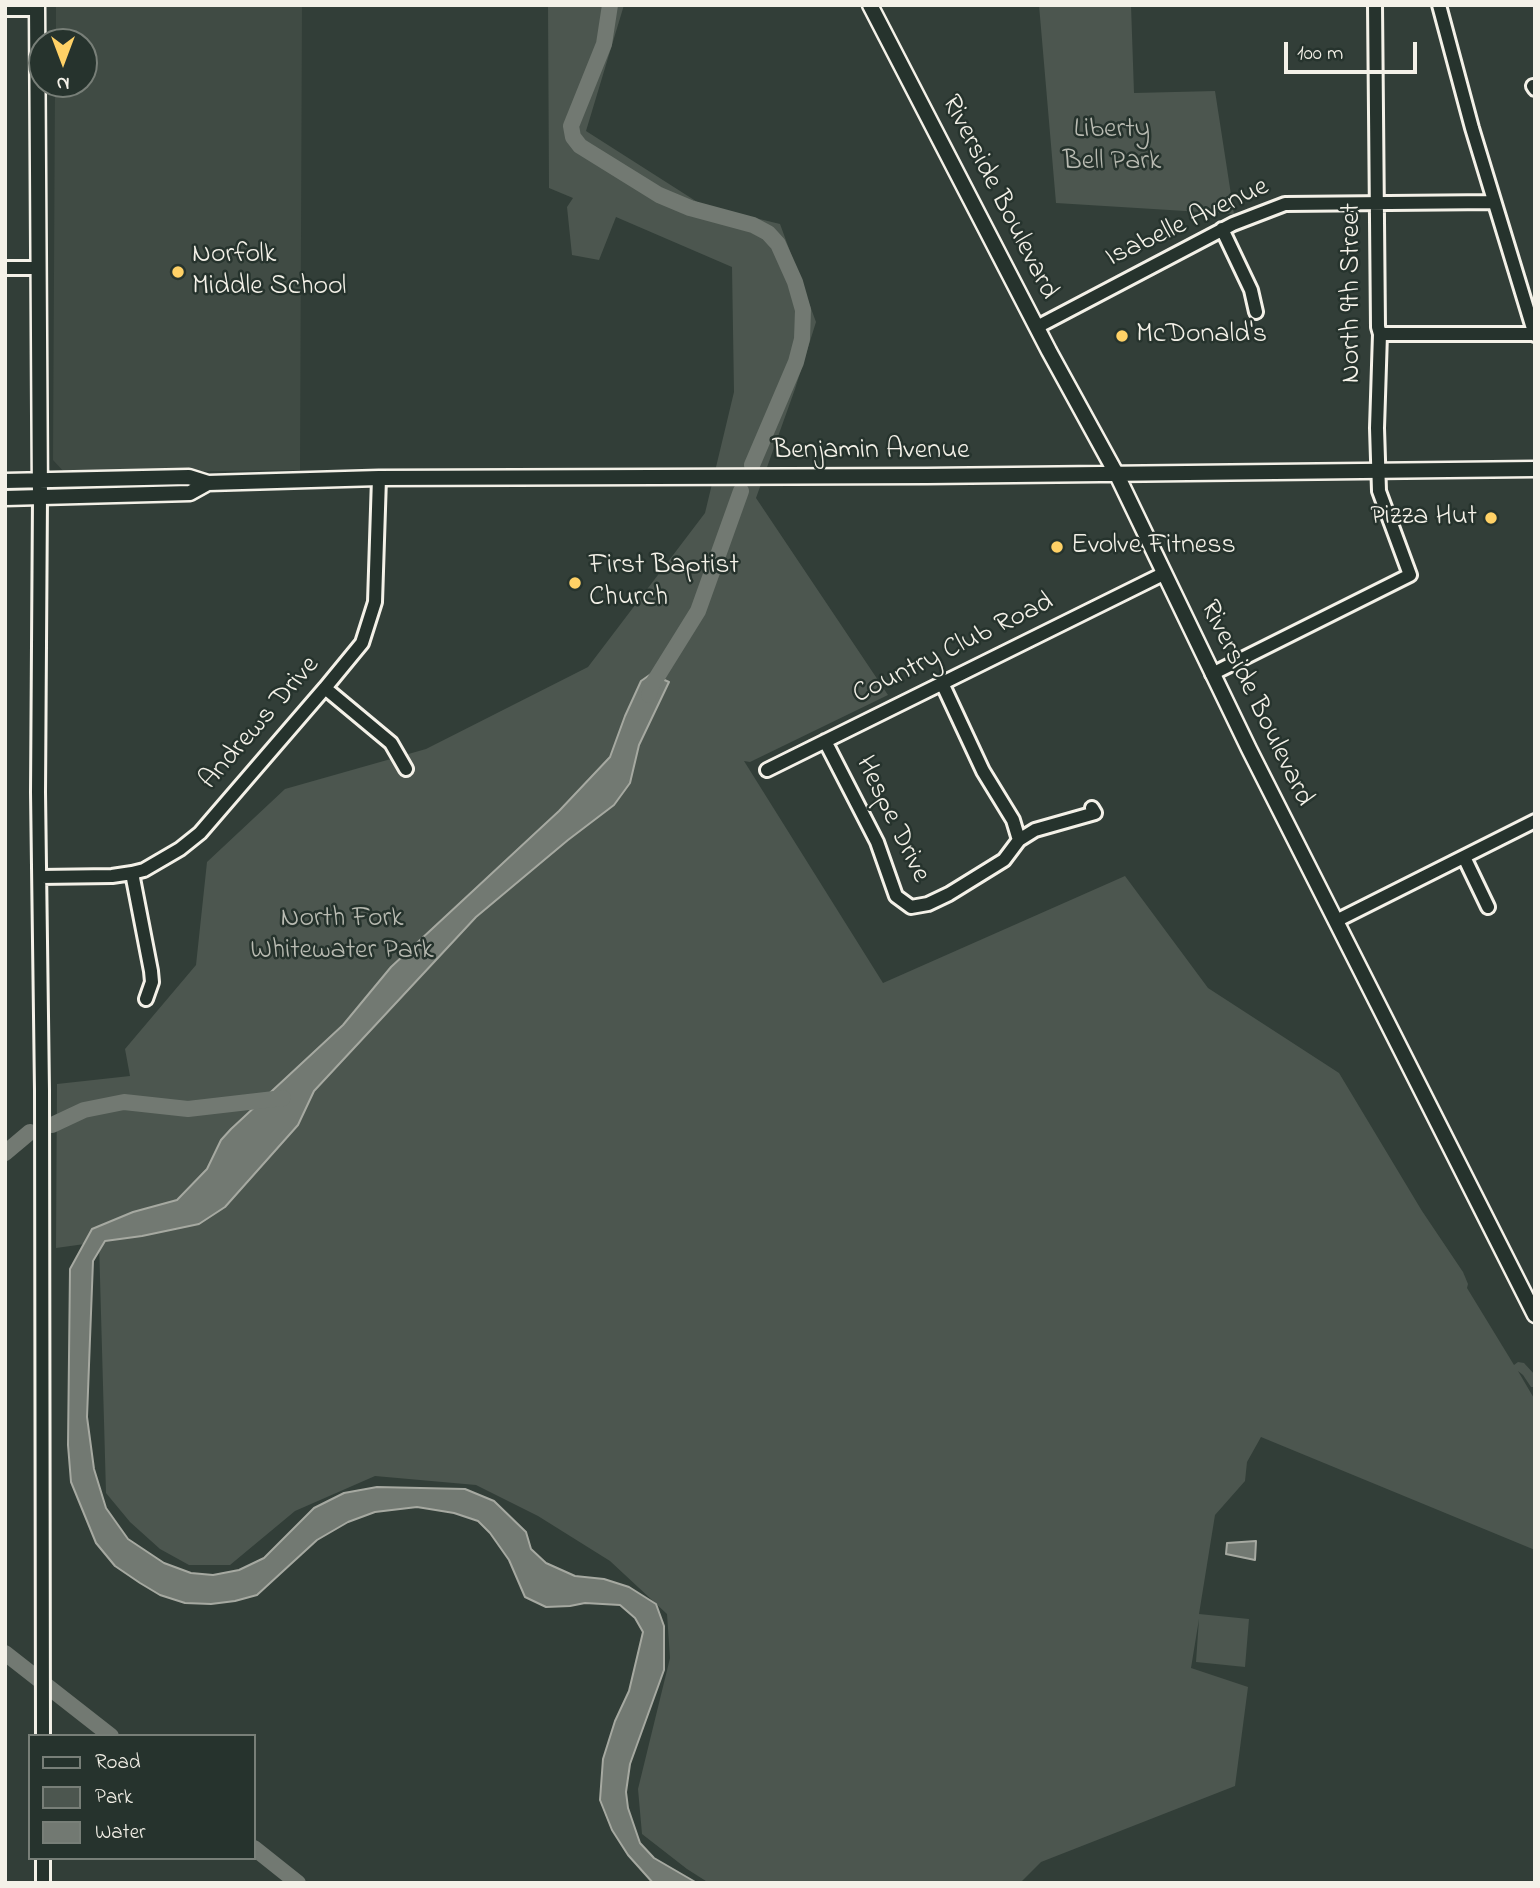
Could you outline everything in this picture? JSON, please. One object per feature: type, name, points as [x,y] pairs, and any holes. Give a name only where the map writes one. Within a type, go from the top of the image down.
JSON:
[{"type":"main road","name":"Riverside Boulevard","points":[[870,5],[1117,475],[1212,674],[1535,1315]]},
{"type":"main road","points":[[37,7],[40,498]]},
{"type":"main road","name":"Benjamin Avenue","points":[[5,481],[189,477],[208,483],[379,478],[1117,475],[1535,469]]},
{"type":"main road","name":"Benjamin Avenue","points":[[5,498],[190,493],[208,483]]},
{"type":"street","name":"North 9th Street","points":[[1212,674],[1409,575],[1379,491],[1377,428],[1380,334],[1375,5]]},
{"type":"street","points":[[1380,334],[1535,334],[1472,128],[1439,5]]},
{"type":"street","points":[[5,9],[37,7]]},
{"type":"street","name":"Isabelle Avenue","points":[[1037,327],[1222,229],[1285,204],[1494,202]]},
{"type":"street","points":[[1222,229],[1251,289],[1256,312]]},
{"type":"street","points":[[5,268],[38,268]]},
{"type":"street","name":"Andrews Drive","points":[[40,877],[112,876],[132,873],[144,870],[180,849],[200,833],[325,688],[362,643],[375,602],[379,478]]},
{"type":"street","points":[[40,498],[43,1734]]},
{"type":"street","name":"Country Club Road","points":[[767,770],[1163,574]]},
{"type":"street","points":[[942,682],[983,771],[1013,820],[1019,840],[1035,831],[1095,813],[1092,808]]},
{"type":"street","points":[[325,688],[391,743],[406,769]]},
{"type":"street","name":"Hespe Drive","points":[[825,741],[877,842],[896,896],[911,907],[928,904],[949,894],[1004,860],[1019,840]]},
{"type":"street","points":[[1336,921],[1535,821]]},
{"type":"street","points":[[1464,858],[1488,907]]},
{"type":"street","points":[[132,873],[151,971],[152,982],[146,999]]},
{"type":"street","points":[[43,1860],[43,1883]]},
{"type":"shaded area","name":"Norfolk Middle School","points":[[56,5],[302,5],[300,470],[65,473],[53,460],[55,98],[98,98],[98,28],[56,28]]},
{"type":"green space","name":"North Fork Whitewater Park","points":[[548,5],[624,5],[586,131],[702,205],[780,224],[816,322],[756,498],[888,695],[750,762],[744,761],[883,983],[1125,876],[1208,988],[1339,1073],[1422,1211],[1463,1272],[1467,1288],[1514,1365],[1518,1362],[1524,1363],[1535,1375],[1535,1387],[1531,1387],[1518,1371],[1535,1400],[1535,1550],[1261,1437],[1247,1462],[1245,1481],[1215,1515],[1199,1614],[1249,1619],[1245,1667],[1196,1662],[1199,1619],[1191,1668],[1248,1687],[1235,1786],[1041,1862],[1020,1883],[709,1883],[687,1869],[642,1834],[638,1789],[670,1658],[667,1614],[610,1561],[538,1516],[476,1485],[375,1476],[295,1511],[230,1565],[189,1565],[160,1549],[130,1522],[106,1493],[99,1242],[56,1248],[57,1084],[130,1076],[125,1049],[196,965],[207,862],[285,789],[426,749],[588,667],[705,513],[734,392],[732,267],[616,217],[599,260],[572,255],[567,207],[573,198],[549,188]]},
{"type":"green space","name":"Liberty Bell Park","points":[[1039,5],[1131,5],[1134,93],[1215,91],[1234,214],[1056,203]]},
{"type":"water","points":[[651,674],[669,682],[639,745],[630,783],[614,805],[476,917],[314,1091],[298,1125],[225,1207],[199,1224],[105,1241],[93,1261],[87,1417],[94,1469],[106,1508],[128,1539],[164,1563],[191,1573],[213,1575],[239,1570],[264,1558],[314,1508],[344,1493],[377,1487],[465,1489],[494,1501],[526,1532],[531,1549],[546,1563],[575,1576],[604,1579],[629,1587],[656,1604],[664,1626],[664,1670],[630,1764],[626,1792],[628,1808],[640,1843],[654,1858],[697,1883],[653,1883],[628,1855],[612,1830],[600,1800],[603,1759],[615,1721],[629,1691],[643,1632],[635,1618],[620,1605],[585,1603],[546,1607],[525,1597],[509,1560],[478,1521],[454,1513],[417,1507],[375,1512],[348,1522],[317,1540],[257,1595],[211,1604],[185,1603],[160,1595],[140,1583],[115,1566],[96,1543],[71,1482],[68,1445],[70,1269],[92,1229],[133,1212],[177,1200],[207,1169],[221,1140],[231,1129],[343,1025],[391,967],[559,811],[610,757],[641,681]]},
{"type":"water","points":[[1256,1541],[1255,1560],[1226,1554],[1227,1543]]},
{"type":"waterway","points":[[610,5],[604,44],[571,126],[573,137],[580,146],[659,195],[690,208],[753,225],[768,233],[778,244],[795,282],[803,310],[802,339],[796,362],[752,465]]},
{"type":"waterway","points":[[649,695],[652,685],[698,611],[741,491]]},
{"type":"waterway","points":[[52,1125],[84,1110],[124,1102],[188,1109],[283,1098]]},
{"type":"waterway","points":[[5,1153],[30,1132]]},
{"type":"waterway","points":[[5,1653],[108,1734]]},
{"type":"waterway","points":[[256,1850],[298,1883]]},
{"type":"place","name":"Norfolk Middle School","points":[[178,272]]},
{"type":"place","name":"McDonald's","points":[[1122,336]]},
{"type":"place","name":"Pizza Hut","points":[[1491,518]]},
{"type":"place","name":"Evolve Fitness","points":[[1057,547]]},
{"type":"place","name":"First Baptist Church","points":[[575,583]]}]
